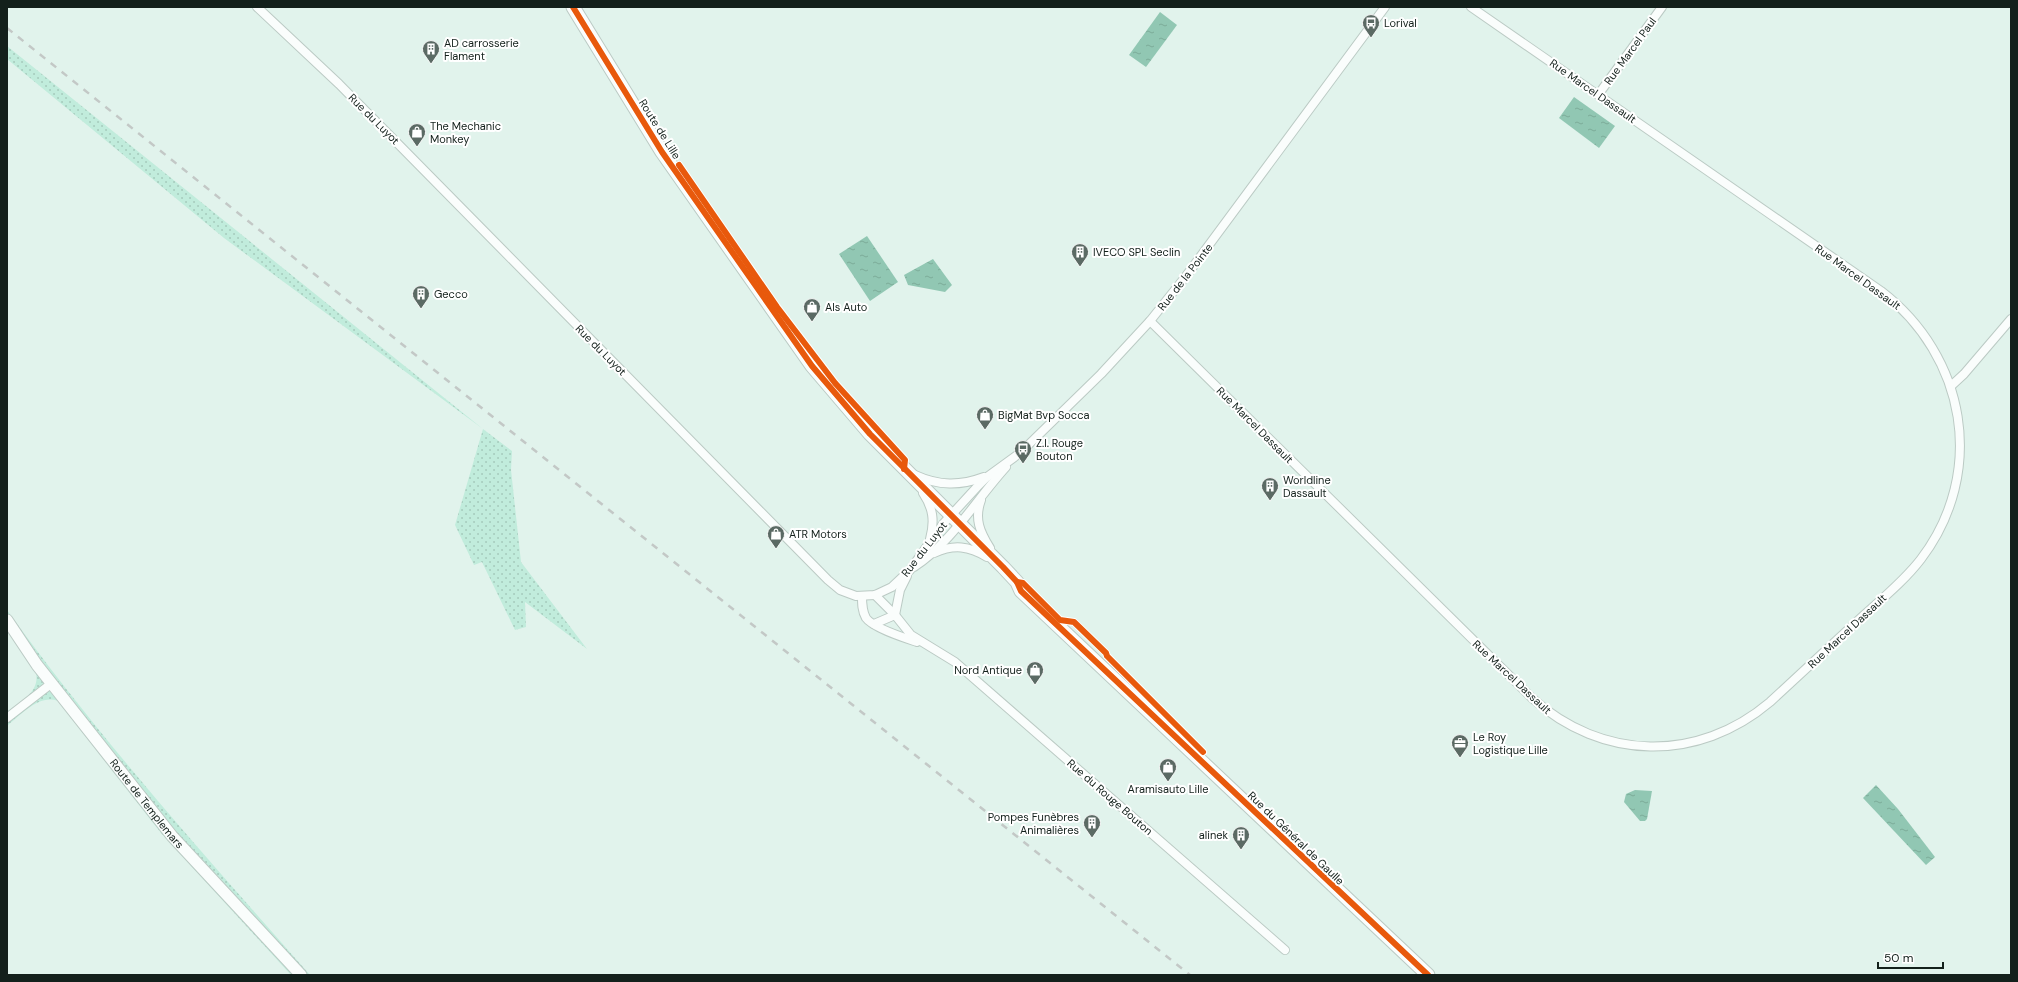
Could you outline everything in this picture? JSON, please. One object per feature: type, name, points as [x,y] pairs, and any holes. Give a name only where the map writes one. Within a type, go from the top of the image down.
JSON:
[{"type":"main road","name":"Route de Lille","points":[[573,7],[662,152],[797,346],[846,406],[904,469],[955,520]]},
{"type":"main road","name":"Rue du Général de Gaulle","points":[[955,520],[1017,582],[1023,583],[1142,701],[1152,714],[1428,975]]},
{"type":"main road","name":"Route de Templemars","points":[[7,620],[52,683],[185,852],[300,975]]},
{"type":"street","name":"Rue du Luyot","points":[[257,7],[339,84],[828,580],[846,593],[862,596],[875,595],[892,587],[910,570],[930,542],[955,520]]},
{"type":"street","name":"Rue de la Pointe","points":[[955,520],[987,476],[1015,457],[1091,385],[1150,321],[1197,262],[1385,7]]},
{"type":"street","name":"Rue Marcel Dassault","points":[[1150,321],[1542,707],[1562,722],[1581,732],[1615,742],[1641,746],[1666,746],[1696,741],[1721,733],[1754,715],[1770,702],[1915,566],[1940,529],[1951,501],[1956,481],[1959,454],[1959,426],[1951,386],[1940,360],[1928,340],[1910,316],[1898,304],[1471,7]]},
{"type":"street","name":"Rue Marcel Paul","points":[[1598,95],[1662,7]]},
{"type":"street","points":[[1951,386],[1964,374],[2011,319]]},
{"type":"street","points":[[931,555],[955,520],[987,489],[1015,457]]},
{"type":"street","points":[[904,469],[928,481],[940,484],[957,484],[987,476]]},
{"type":"street","points":[[904,469],[932,508],[933,520],[930,542]]},
{"type":"street","points":[[987,489],[979,506],[977,522],[982,535],[1003,567]]},
{"type":"street","points":[[862,596],[865,616],[874,624],[895,615],[900,590],[910,570],[931,555],[956,547],[968,547],[1003,567]]},
{"type":"street","name":"Rue du Rouge Bouton","points":[[875,595],[895,615],[907,631],[956,662],[1285,950]]},
{"type":"street","name":"Rue du Rouge Bouton","points":[[874,624],[932,648]]},
{"type":"street","points":[[7,718],[52,683]]},
{"type":"shaded area","points":[[7,46],[483,429],[224,238],[7,59]]},
{"type":"shaded area","points":[[483,429],[512,451],[511,470],[521,562],[587,649],[525,602],[526,627],[515,630],[482,562],[474,565],[455,525]]},
{"type":"shaded area","points":[[7,610],[42,658],[116,751],[310,975],[291,975],[161,833],[58,701],[44,700],[37,703],[24,711],[7,726],[7,712],[28,696],[32,691],[35,686],[36,673],[7,630]]},
{"type":"water","points":[[1160,12],[1177,25],[1146,67],[1129,55]]},
{"type":"water","points":[[1574,97],[1615,126],[1599,148],[1559,118]]},
{"type":"water","points":[[867,236],[898,282],[870,301],[839,254]]},
{"type":"water","points":[[933,259],[952,285],[945,292],[908,285],[904,275]]},
{"type":"water","points":[[1876,785],[1898,809],[1935,857],[1926,865],[1863,798]]},
{"type":"water","points":[[1635,790],[1652,791],[1647,819],[1645,821],[1640,821],[1624,802],[1626,794]]},
{"type":"railway","points":[[7,28],[1190,975]]},
{"type":"cycle path","points":[[573,7],[662,152],[812,366],[870,434],[1003,567],[1017,582],[1021,591],[1428,975]]},
{"type":"cycle path","points":[[679,165],[777,307],[835,383],[905,460],[904,469]]},
{"type":"cycle path","points":[[1017,582],[1023,583],[1060,620],[1074,622],[1203,752]]},
{"type":"place","name":"Lorival","points":[[1371,38]]},
{"type":"place","name":"AD carrosserie Flament","points":[[431,64]]},
{"type":"place","name":"The Mechanic Monkey","points":[[417,147]]},
{"type":"place","name":"IVECO SPL Seclin","points":[[1080,267]]},
{"type":"place","name":"Gecco","points":[[421,309]]},
{"type":"place","name":"Als Auto","points":[[812,322]]},
{"type":"place","name":"BigMat Bvp Socca","points":[[985,430]]},
{"type":"place","name":"Z.I. Rouge Bouton","points":[[1023,464]]},
{"type":"place","name":"Worldline Dassault","points":[[1270,501]]},
{"type":"place","name":"ATR Motors","points":[[776,549]]},
{"type":"place","name":"Nord Antique","points":[[1035,685]]},
{"type":"place","name":"Le Roy Logistique Lille","points":[[1460,758]]},
{"type":"place","name":"Aramisauto Lille","points":[[1168,782]]},
{"type":"place","name":"Pompes Funèbres Animalières","points":[[1092,838]]},
{"type":"place","name":"alinek","points":[[1241,850]]}]
